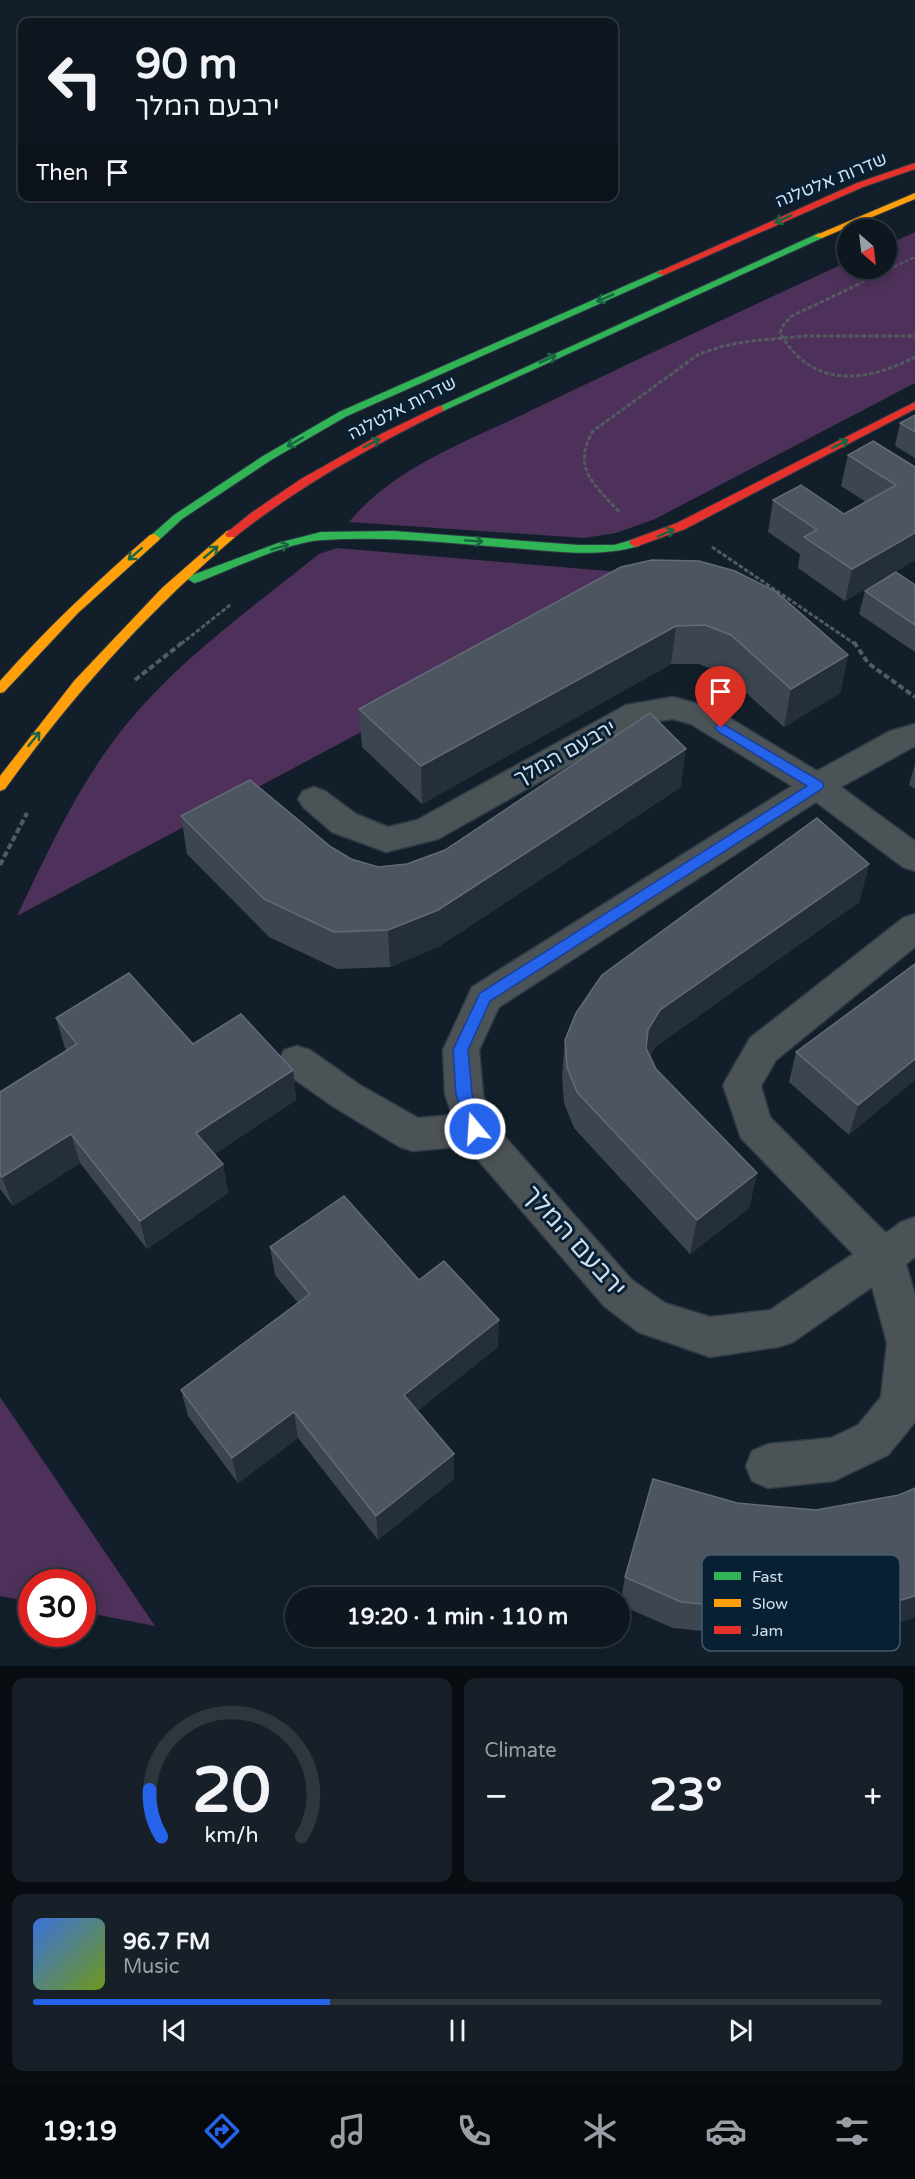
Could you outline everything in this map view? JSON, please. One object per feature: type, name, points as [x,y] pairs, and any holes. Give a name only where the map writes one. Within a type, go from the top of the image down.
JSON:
[{"type":"main road","name":"שדרות אלטלנה","points":[[0,689],[37,645],[103,582],[178,516],[267,458],[343,414],[860,185],[915,166]]},
{"type":"main road","name":"שדרות אלטלנה","points":[[0,786],[20,755],[113,644],[212,550],[276,501],[350,455],[443,407],[826,233],[915,196]]},
{"type":"main road","points":[[167,591],[236,562],[321,536],[393,535],[578,549],[614,549],[644,541],[681,526],[915,405]]},
{"type":"street","name":"ירבעם המלך","points":[[314,799],[344,823],[386,840],[426,830],[637,713],[673,708],[702,716],[817,786],[915,858]]},
{"type":"street","name":"ירבעם המלך","points":[[915,735],[901,739],[817,786],[485,997],[460,1050],[464,1094],[475,1129],[618,1293],[653,1318],[710,1337],[778,1328],[915,1235]]},
{"type":"street","points":[[768,1466],[834,1459],[873,1440],[902,1405],[908,1343],[884,1258],[754,1126],[742,1085],[763,1049],[915,928]]},
{"type":"street","points":[[297,1061],[347,1096],[413,1135],[475,1129]]},
{"type":"path","points":[[915,257],[792,316],[784,324],[780,333],[792,354],[810,366],[832,374],[851,376],[875,374],[915,357]]},
{"type":"path","points":[[644,541],[589,476],[581,460],[584,444],[593,431],[699,354],[718,347],[741,342],[783,339],[915,336]]},
{"type":"path","points":[[681,526],[852,640],[868,663],[915,697]]},
{"type":"shaded area","points":[[915,232],[915,383],[655,519],[616,533],[584,538],[349,522],[387,486],[409,471],[457,445],[837,267],[837,279],[897,279],[897,240]]},
{"type":"shaded area","points":[[337,548],[655,575],[17,916],[79,794],[125,726],[169,678],[242,614],[319,554]]},
{"type":"shaded area","points":[[0,1397],[155,1626],[96,1615],[96,1569],[18,1569],[18,1599],[0,1596]]},
{"type":"building","points":[[915,415],[915,432],[900,423]]},
{"type":"building","points":[[873,441],[915,467],[915,533],[852,569],[804,537],[817,530],[773,500],[801,485],[844,514],[896,485],[848,455]]},
{"type":"building","points":[[652,560],[699,561],[735,571],[775,591],[848,655],[791,689],[731,635],[705,625],[676,626],[421,766],[359,709],[621,567]]},
{"type":"building","points":[[896,572],[915,585],[915,625],[865,591]]},
{"type":"building","points":[[650,713],[686,749],[438,910],[388,930],[334,932],[264,899],[181,816],[250,780],[331,847],[351,859],[378,867],[407,864],[445,850]]},
{"type":"building","points":[[817,818],[869,864],[660,1010],[648,1030],[646,1048],[656,1069],[757,1173],[697,1220],[577,1092],[567,1067],[565,1040],[576,1013],[602,975]]},
{"type":"building","points":[[915,964],[915,1059],[858,1105],[796,1052]]},
{"type":"building","points":[[129,973],[193,1044],[241,1014],[293,1070],[196,1133],[223,1164],[140,1221],[71,1134],[2,1177],[0,1175],[0,1092],[77,1044],[56,1018]]},
{"type":"building","points":[[344,1196],[419,1280],[444,1261],[499,1320],[404,1395],[454,1454],[376,1516],[294,1412],[232,1458],[181,1390],[310,1294],[270,1247]]},
{"type":"building","points":[[653,1479],[737,1503],[816,1510],[899,1495],[915,1488],[915,1596],[900,1600],[900,1555],[702,1555],[702,1604],[681,1602],[625,1577]]},
{"type":"traffic: fast","points":[[439,409],[819,236]]},
{"type":"traffic: fast","points":[[154,538],[178,517],[267,458],[343,414],[661,273]]},
{"type":"traffic: fast","points":[[194,579],[282,546],[321,536],[393,535],[578,549],[614,549],[635,543]]},
{"type":"traffic: slow","points":[[819,236],[915,196]]},
{"type":"traffic: slow","points":[[0,786],[51,717],[107,652],[167,591],[231,534]]},
{"type":"traffic: slow","points":[[0,689],[74,610],[154,538]]},
{"type":"traffic: jam","points":[[661,273],[860,185],[915,166]]},
{"type":"traffic: jam","points":[[635,543],[681,526],[915,405]]},
{"type":"traffic: jam","points":[[231,534],[305,481],[439,409]]},
{"type":"route","points":[[475,1129],[464,1094],[460,1050],[485,997],[817,786],[721,728]]}]
